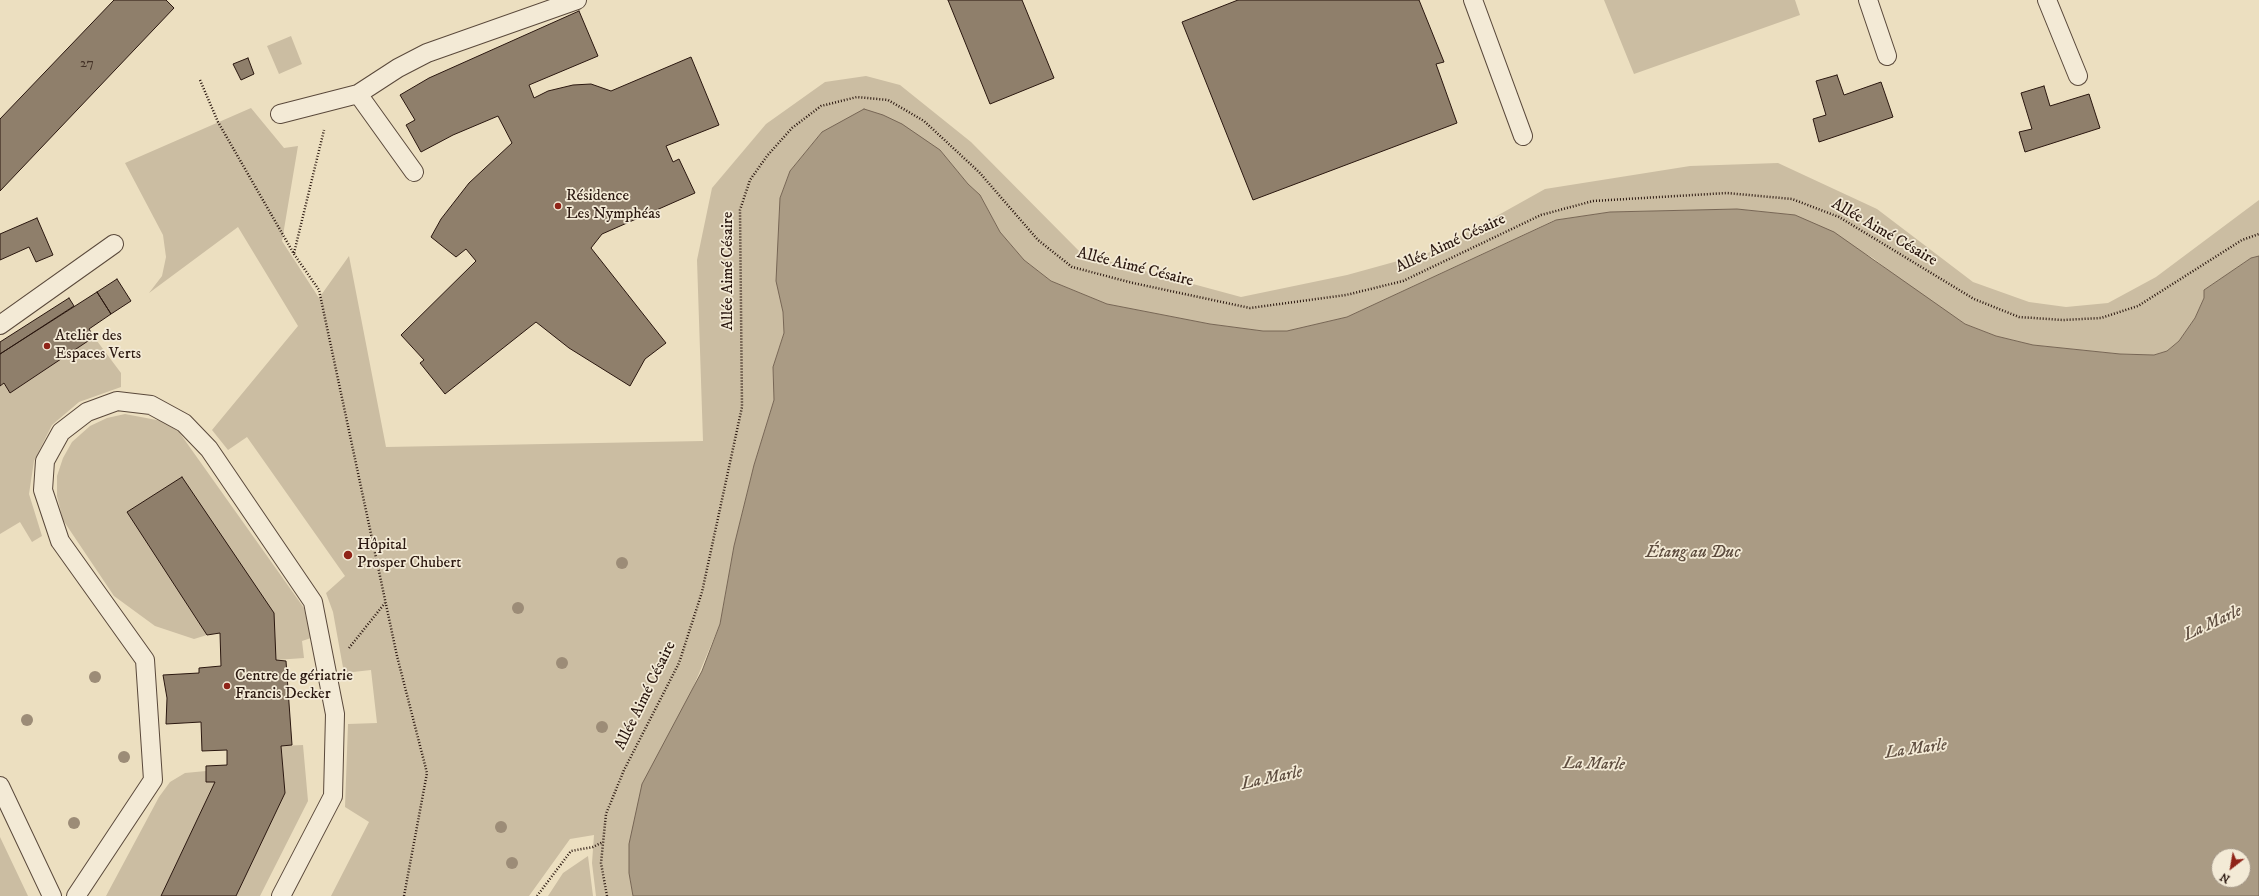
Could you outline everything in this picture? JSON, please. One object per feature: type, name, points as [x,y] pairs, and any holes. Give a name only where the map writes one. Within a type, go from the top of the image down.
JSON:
[{"type":"lane","points":[[280,114],[358,94],[398,68],[427,53],[577,0]]},
{"type":"lane","points":[[1473,0],[1523,136]]},
{"type":"lane","points":[[1868,0],[1887,56]]},
{"type":"lane","points":[[2047,0],[2078,76]]},
{"type":"lane","points":[[358,94],[414,172]]},
{"type":"lane","points":[[0,325],[114,244]]},
{"type":"lane","points":[[76,896],[153,780],[145,660],[60,541],[43,490],[45,461],[61,432],[87,412],[117,401],[150,405],[184,423],[209,449],[313,602],[335,714],[333,796],[281,896]]},
{"type":"lane","points":[[0,786],[52,896]]},
{"type":"path","points":[[200,80],[218,122],[294,254],[319,290],[385,603],[427,773],[404,896]]},
{"type":"path","name":"Allée Aimé Césaire","points":[[607,896],[601,863],[606,814],[624,770],[679,663],[704,584],[742,406],[740,210],[750,180],[767,156],[792,128],[821,106],[857,97],[888,100],[924,121],[979,172],[1038,240],[1072,267],[1133,283],[1250,308],[1346,295],[1403,281],[1541,215],[1593,201],[1727,193],[1792,199],[1839,217],[1974,299],[2019,317],[2063,320],[2101,318],[2138,306],[2242,240],[2259,234]]},
{"type":"path","points":[[294,254],[329,102]]},
{"type":"path","points":[[328,675],[385,603]]},
{"type":"path","points":[[538,896],[570,851],[593,847],[603,842]]},
{"type":"shaded area","points":[[1604,0],[1795,0],[1800,15],[1634,74]]},
{"type":"shaded area","points":[[291,36],[302,64],[279,74],[267,46]]},
{"type":"shaded area","points":[[866,76],[900,85],[971,142],[1082,254],[1241,297],[1347,275],[1434,251],[1545,189],[1690,166],[1778,163],[1877,209],[1973,282],[2029,302],[2066,307],[2108,303],[2156,277],[2259,200],[2259,256],[2251,258],[2204,290],[2204,298],[2195,318],[2179,341],[2167,351],[2154,355],[2120,354],[2033,345],[1996,336],[1965,324],[1908,286],[1873,258],[1795,215],[1737,209],[1610,212],[1555,220],[1347,317],[1287,331],[1263,331],[1210,324],[1107,304],[1051,281],[1024,260],[1000,232],[980,195],[968,184],[940,150],[822,132],[790,171],[780,198],[779,230],[784,333],[773,367],[774,400],[754,465],[734,546],[720,624],[635,824],[629,844],[629,873],[633,896],[596,896],[592,863],[594,835],[570,839],[529,896],[331,896],[369,822],[345,807],[348,724],[377,723],[371,670],[344,673],[333,612],[326,593],[345,576],[247,437],[228,450],[212,430],[298,326],[238,227],[149,293],[162,276],[166,257],[163,235],[125,163],[251,108],[284,148],[298,146],[282,241],[319,298],[349,256],[386,447],[703,441],[697,260],[712,188],[766,124],[825,82]]},
{"type":"shaded area","points":[[94,337],[121,373],[121,387],[79,402],[52,425],[34,461],[29,494],[42,536],[32,542],[20,522],[0,534],[0,386],[4,383],[10,393]]},
{"type":"shaded area","points":[[125,414],[162,421],[179,432],[304,608],[311,638],[302,641],[304,658],[276,660],[182,477],[128,512],[207,635],[194,639],[155,626],[114,596],[63,520],[57,496],[57,476],[63,458],[72,442],[90,426],[107,418]]},
{"type":"shaded area","points":[[303,745],[308,801],[260,896],[236,896],[285,793],[281,746]]},
{"type":"shaded area","points":[[206,771],[206,782],[215,782],[161,896],[106,896],[159,797],[170,782],[185,773]]},
{"type":"shaded area","points":[[0,837],[28,896],[0,896]]},
{"type":"shaded area","points":[[588,856],[593,896],[548,896],[563,873]]},
{"type":"water","name":"Étang au Duc","points":[[864,109],[883,115],[902,124],[940,150],[968,184],[980,195],[1000,232],[1024,260],[1051,281],[1107,304],[1210,324],[1263,331],[1287,331],[1347,317],[1556,220],[1610,212],[1737,209],[1795,215],[1834,232],[1965,324],[1996,336],[2033,345],[2120,354],[2154,355],[2167,351],[2179,341],[2195,318],[2204,298],[2204,290],[2251,258],[2259,256],[2259,896],[633,896],[629,873],[629,844],[642,784],[702,671],[720,624],[734,546],[754,465],[774,400],[773,367],[784,333],[783,312],[776,281],[780,198],[790,171],[822,132]]},
{"type":"building","points":[[114,0],[166,0],[174,8],[0,191],[0,119]]},
{"type":"building","points":[[948,0],[1022,0],[1054,78],[990,104]]},
{"type":"building","points":[[1238,0],[1419,0],[1444,62],[1436,64],[1457,123],[1253,200],[1182,22]]},
{"type":"building","name":"Résidence Les Nymphéas","points":[[579,11],[598,56],[529,85],[534,98],[548,91],[573,85],[591,84],[611,91],[691,57],[719,125],[666,146],[673,162],[679,159],[695,193],[602,234],[591,248],[666,343],[645,359],[630,386],[569,348],[536,322],[445,394],[420,363],[424,360],[401,335],[476,261],[466,249],[456,257],[431,237],[441,219],[469,183],[512,143],[498,116],[453,135],[421,152],[406,125],[415,120],[400,95],[429,78]]},
{"type":"building","points":[[248,58],[254,74],[241,80],[233,64]]},
{"type":"building","points":[[1837,75],[1844,95],[1881,82],[1893,117],[1819,142],[1813,119],[1826,115],[1816,81]]},
{"type":"building","points":[[2044,86],[2050,106],[2089,94],[2100,128],[2025,152],[2019,132],[2032,129],[2021,93]]},
{"type":"building","points":[[37,218],[53,255],[36,262],[29,247],[0,260],[0,234]]},
{"type":"building","points":[[117,279],[131,301],[111,314],[97,292]]},
{"type":"building","name":"Atelier des Espaces Verts","points":[[97,292],[111,314],[89,329],[94,337],[10,393],[4,383],[0,386],[0,354]]},
{"type":"building","points":[[69,298],[74,306],[0,354],[0,342]]},
{"type":"building","name":"Centre de gériatrie Francis Decker","points":[[182,477],[274,613],[276,660],[286,661],[292,745],[281,746],[285,793],[236,896],[161,896],[215,782],[206,782],[206,766],[227,765],[227,750],[202,751],[201,722],[166,724],[167,698],[163,675],[199,673],[199,668],[221,666],[220,633],[207,635],[127,512]]},
{"type":"place","name":"Résidence Les Nymphéas","points":[[558,206]]},
{"type":"place","name":"Atelier des Espaces Verts","points":[[47,346]]},
{"type":"place","name":"Hôpital Prosper Chubert","points":[[348,555]]},
{"type":"place","name":"Centre de gériatrie Francis Decker","points":[[227,686]]},
{"type":"water label","name":"La Marle","points":[[2213,624]]},
{"type":"water label","name":"La Marle","points":[[1916,750]]},
{"type":"water label","name":"La Marle","points":[[1594,765]]},
{"type":"water label","name":"La Marle","points":[[1272,779]]}]
